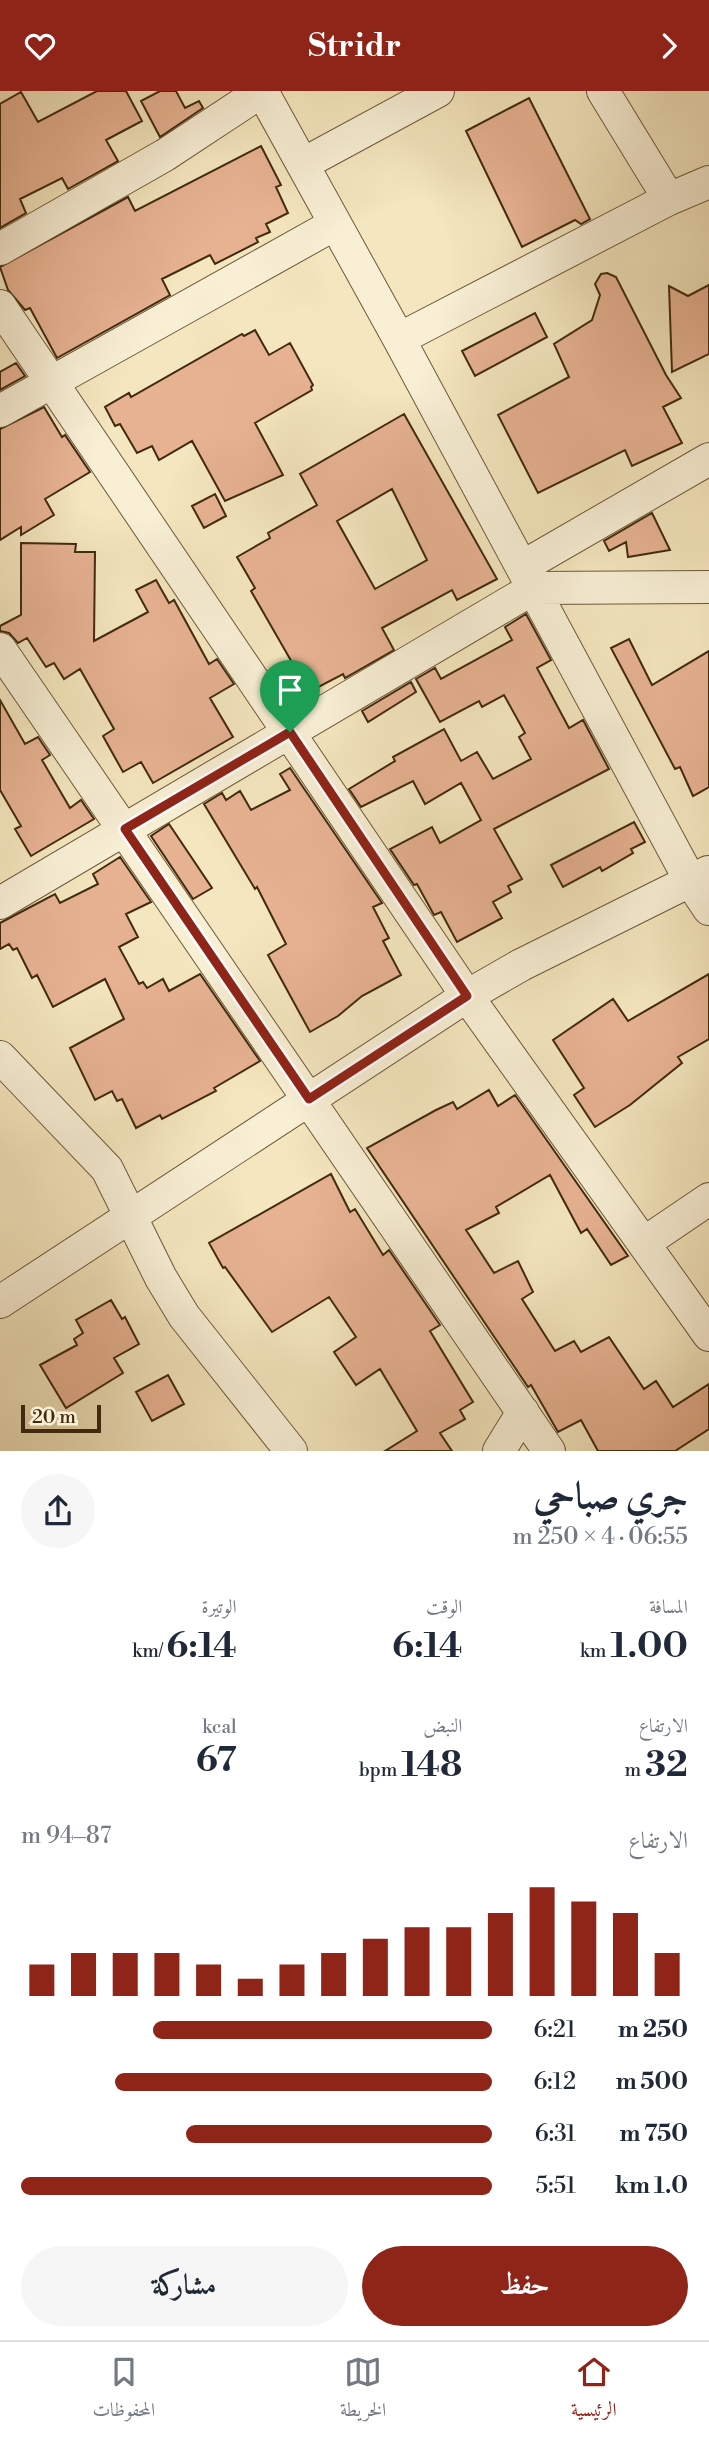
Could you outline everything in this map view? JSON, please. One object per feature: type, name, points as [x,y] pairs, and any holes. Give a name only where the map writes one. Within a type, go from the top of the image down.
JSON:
[{"type":"street","points":[[0,249],[155,161],[262,91],[528,578],[700,877],[709,909]]},
{"type":"street","points":[[303,164],[438,91]]},
{"type":"street","points":[[603,91],[669,199]]},
{"type":"street","points":[[399,339],[669,199],[709,182]]},
{"type":"street","points":[[0,411],[335,224]]},
{"type":"street","points":[[0,306],[467,996],[709,1335]]},
{"type":"street","points":[[0,903],[290,732],[709,459]]},
{"type":"street","points":[[528,578],[709,587]]},
{"type":"street","points":[[0,649],[549,1451]]},
{"type":"street","points":[[0,1302],[467,996],[521,965],[700,877]]},
{"type":"street","points":[[0,1057],[107,1169],[161,1278],[184,1316],[291,1451]]},
{"type":"street","points":[[644,1243],[709,1199]]},
{"type":"street","points":[[499,1451],[523,1412]]},
{"type":"building","points":[[97,91],[126,91],[142,121],[106,140],[118,161],[68,189],[62,178],[20,199],[26,213],[0,228],[0,104],[21,92],[38,122]]},
{"type":"building","points":[[160,91],[176,91],[185,108],[199,101],[203,108],[160,137],[141,101]]},
{"type":"building","points":[[529,98],[590,219],[581,224],[575,220],[522,247],[466,131]]},
{"type":"building","points":[[261,146],[281,185],[276,187],[288,213],[266,224],[270,232],[256,238],[258,242],[215,264],[210,255],[162,279],[170,295],[57,358],[30,308],[25,310],[8,290],[0,267],[128,197],[135,211]]},
{"type":"building","points":[[607,273],[616,277],[666,375],[681,398],[663,407],[682,443],[632,466],[625,450],[538,493],[498,415],[569,377],[554,344],[592,320],[600,295],[595,284],[601,274]]},
{"type":"building","points":[[709,285],[709,354],[672,372],[669,286],[688,296]]},
{"type":"building","points":[[535,313],[547,337],[475,376],[462,351]]},
{"type":"building","points":[[255,330],[269,355],[290,343],[313,385],[312,390],[255,423],[283,475],[225,501],[192,441],[159,460],[152,446],[137,453],[120,424],[115,426],[105,407],[129,393],[131,397],[242,334],[244,336]]},
{"type":"building","points":[[16,363],[25,376],[0,390],[0,372]]},
{"type":"building","points":[[44,407],[62,437],[65,435],[90,472],[45,499],[54,515],[21,535],[21,527],[0,540],[0,429]]},
{"type":"building","points":[[404,414],[497,579],[457,600],[452,590],[382,628],[394,650],[345,678],[343,674],[309,692],[251,591],[255,588],[237,557],[270,538],[268,533],[317,505],[300,474]],"holes":[[[392,489],[427,560],[375,589],[337,521]]]},
{"type":"building","points":[[215,494],[226,516],[204,528],[192,506]]},
{"type":"building","points":[[652,513],[670,550],[628,557],[626,542],[609,551],[604,541]]},
{"type":"building","points":[[21,543],[76,544],[75,552],[95,552],[94,641],[148,612],[136,590],[156,580],[169,603],[174,600],[209,664],[217,659],[234,684],[210,698],[233,737],[153,783],[141,762],[123,772],[103,736],[114,729],[80,669],[64,679],[54,663],[46,667],[27,638],[18,643],[9,633],[0,631],[0,626],[21,615]]},
{"type":"building","points":[[526,614],[551,660],[537,668],[569,728],[583,720],[609,769],[494,829],[522,879],[508,886],[511,892],[493,902],[502,918],[457,942],[441,912],[434,915],[417,884],[414,885],[390,849],[432,827],[440,843],[481,820],[461,783],[425,804],[413,781],[361,807],[349,789],[395,761],[393,757],[444,729],[461,761],[477,752],[493,779],[531,759],[519,737],[525,733],[504,695],[482,707],[479,701],[440,722],[416,679],[435,668],[441,679],[512,640],[505,627]]},
{"type":"building","points":[[629,639],[652,685],[709,651],[709,787],[693,796],[680,767],[675,769],[611,648]]},
{"type":"building","points":[[411,682],[416,692],[368,722],[362,711]]},
{"type":"building","points":[[0,700],[25,744],[38,737],[50,755],[42,760],[70,808],[81,800],[94,819],[31,856],[15,829],[21,826],[0,790]]},
{"type":"building","points":[[290,768],[382,903],[373,907],[389,938],[383,941],[401,975],[362,996],[338,1016],[310,1032],[268,955],[286,944],[257,887],[255,889],[204,804],[222,793],[226,800],[240,791],[251,810],[290,790],[280,774]]},
{"type":"building","points":[[634,822],[645,842],[631,849],[633,853],[602,871],[600,867],[563,887],[551,865]]},
{"type":"building","points":[[169,824],[212,888],[193,899],[151,836]]},
{"type":"building","points":[[120,857],[151,902],[126,914],[138,937],[119,947],[139,984],[143,982],[147,988],[163,979],[169,991],[200,974],[260,1061],[214,1088],[216,1091],[162,1119],[160,1115],[136,1128],[122,1099],[117,1101],[112,1091],[95,1100],[70,1048],[124,1019],[105,979],[53,1007],[37,975],[32,978],[17,948],[13,950],[9,944],[0,949],[0,923],[55,894],[60,903],[98,884],[93,874]]},
{"type":"building","points":[[709,974],[709,1039],[678,1057],[682,1063],[630,1105],[595,1127],[574,1095],[584,1088],[553,1040],[613,999],[628,1021]]},
{"type":"building","points":[[489,1090],[498,1106],[515,1095],[628,1256],[611,1265],[587,1229],[581,1233],[550,1175],[496,1207],[499,1213],[466,1230],[494,1273],[518,1261],[533,1292],[522,1299],[555,1351],[574,1341],[581,1352],[609,1337],[644,1389],[656,1381],[673,1407],[709,1384],[709,1429],[675,1451],[598,1451],[581,1420],[558,1432],[531,1385],[528,1387],[367,1148],[436,1110],[453,1102],[457,1109]]},
{"type":"building","points":[[331,1174],[350,1212],[355,1209],[383,1255],[389,1250],[440,1325],[430,1331],[473,1402],[460,1410],[465,1419],[440,1433],[452,1451],[385,1451],[417,1431],[380,1369],[356,1385],[334,1352],[356,1337],[329,1297],[272,1332],[225,1267],[223,1268],[209,1243]]},
{"type":"building","points":[[111,1300],[122,1319],[125,1317],[139,1344],[114,1358],[123,1373],[66,1408],[40,1365],[77,1345],[74,1339],[83,1333],[76,1320]]},
{"type":"building","points":[[168,1375],[184,1404],[152,1421],[136,1392]]},
{"type":"route","points":[[290,732],[467,996],[309,1099],[125,829],[290,732]]}]
